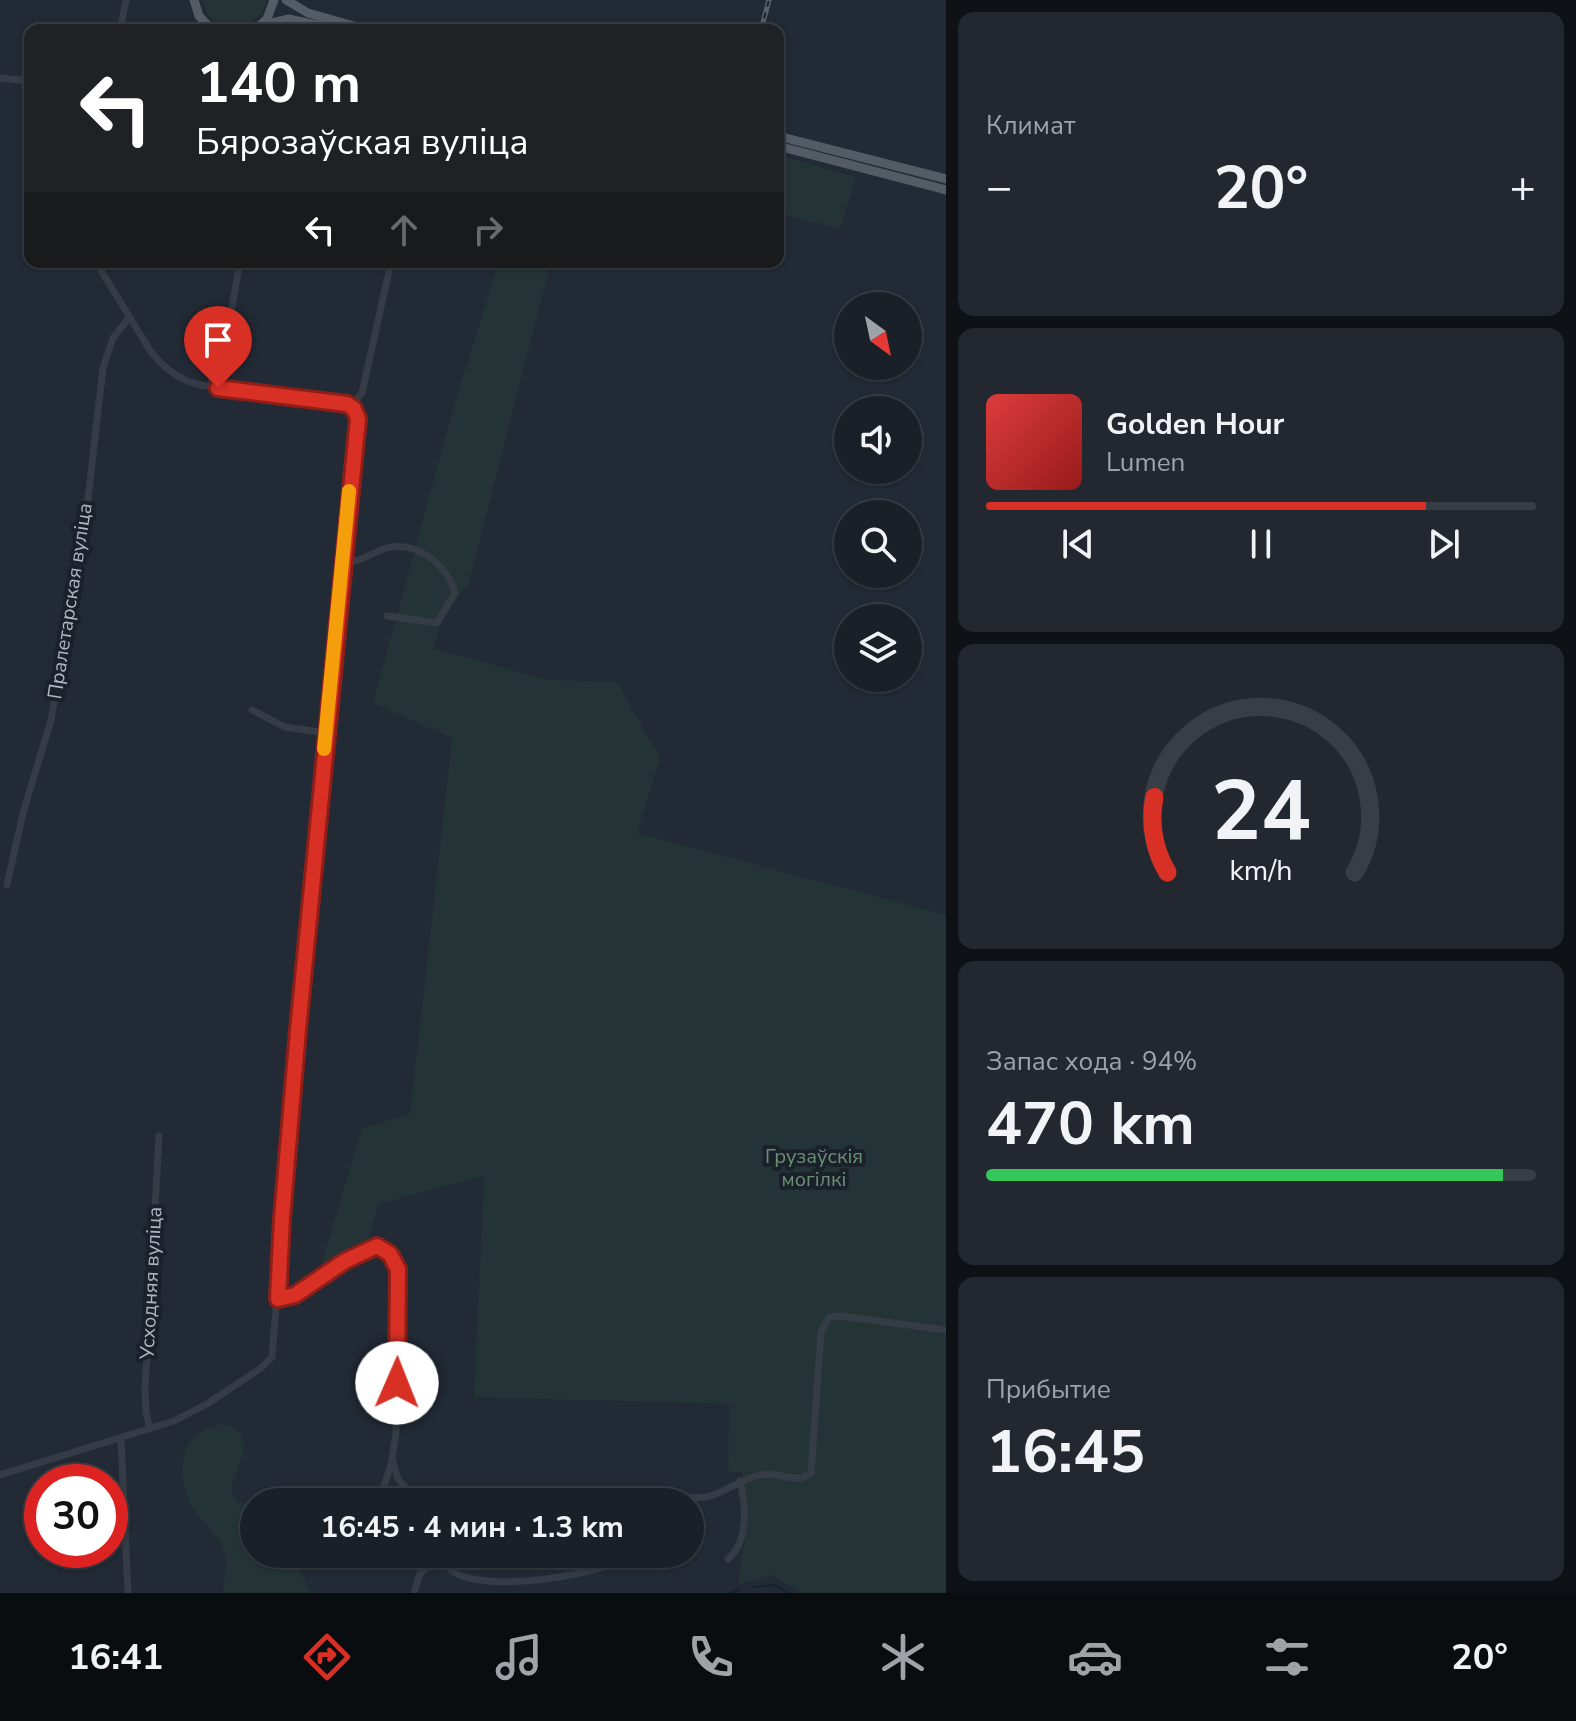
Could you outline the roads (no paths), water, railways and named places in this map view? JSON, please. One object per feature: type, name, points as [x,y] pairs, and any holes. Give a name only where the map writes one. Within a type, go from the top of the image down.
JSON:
[{"type":"main road","points":[[194,0],[199,16],[206,24]]},
{"type":"main road","points":[[262,24],[270,14],[274,0]]},
{"type":"main road","points":[[286,0],[308,13],[347,24]]},
{"type":"main road","points":[[270,24],[289,19],[312,24]]},
{"type":"main road","points":[[784,138],[946,179]]},
{"type":"main road","points":[[784,148],[946,190]]},
{"type":"street","points":[[121,24],[126,0]]},
{"type":"street","points":[[0,78],[24,80]]},
{"type":"street","points":[[100,268],[149,349],[168,370],[189,383],[351,406]]},
{"type":"street","points":[[221,388],[222,363],[239,268]]},
{"type":"street","points":[[351,406],[362,393],[390,268]]},
{"type":"street","name":"Пралетарская вуліца","points":[[7,885],[23,813],[51,720],[87,507],[103,368],[113,338],[129,318]]},
{"type":"street","points":[[209,386],[222,363]]},
{"type":"street","points":[[0,1475],[121,1440],[187,1415],[268,1363],[275,1348],[289,1128],[358,425],[351,406]]},
{"type":"street","points":[[343,561],[353,563],[388,548],[398,547],[433,559],[451,577],[455,593],[437,623],[387,616]]},
{"type":"street","points":[[252,710],[285,727],[326,733]]},
{"type":"street","name":"Усходняя вуліца","points":[[150,1429],[145,1389],[159,1136]]},
{"type":"street","points":[[278,1299],[295,1295],[345,1261],[377,1246],[390,1254],[398,1269],[399,1290],[396,1432],[383,1488]]},
{"type":"street","points":[[704,1497],[749,1478],[772,1474],[799,1479],[811,1473],[821,1332],[825,1319],[840,1316],[946,1330]]},
{"type":"street","points":[[121,1440],[128,1593]]},
{"type":"street","points":[[392,1459],[398,1479],[406,1488]]},
{"type":"street","points":[[728,1559],[739,1545],[743,1524],[740,1481]]},
{"type":"street","points":[[414,1593],[420,1574],[426,1568]]},
{"type":"street","points":[[451,1568],[471,1580],[512,1582],[542,1580],[605,1568]]},
{"type":"waterway","points":[[752,1587],[775,1585],[787,1593]]},
{"type":"waterway","points":[[730,1593],[739,1590]]},
{"type":"railway","points":[[763,24],[769,0]]},
{"type":"park label","name":"Грузаўскія могілкі","points":[[814,1168]]}]
